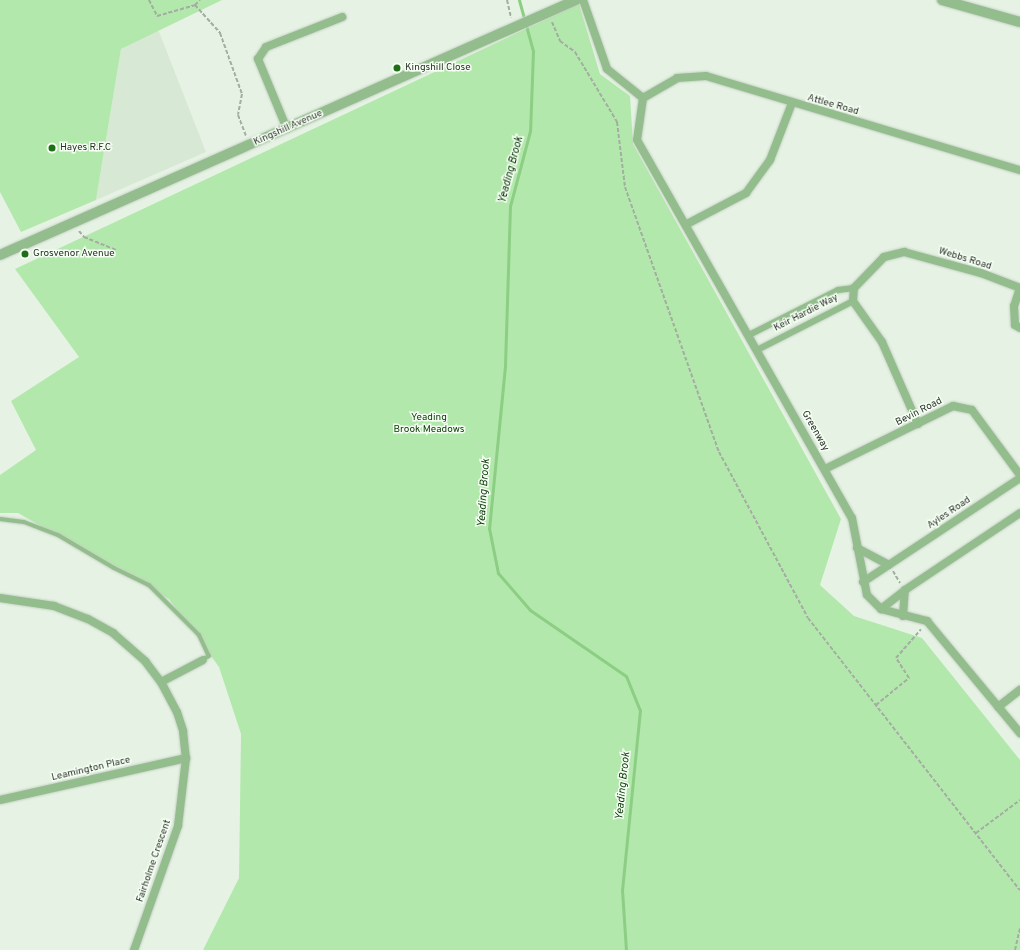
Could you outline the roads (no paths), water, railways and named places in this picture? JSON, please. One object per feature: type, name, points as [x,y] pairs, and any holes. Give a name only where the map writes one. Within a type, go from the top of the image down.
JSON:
[{"type":"street","name":"Kingshill Avenue","points":[[0,255],[72,222],[287,129],[512,27],[576,0]]},
{"type":"street","points":[[583,0],[607,69],[643,98]]},
{"type":"street","points":[[942,0],[1020,22]]},
{"type":"street","points":[[287,129],[258,59],[266,47],[342,17]]},
{"type":"street","name":"Attlee Road","points":[[643,98],[677,78],[706,76],[792,103],[1020,170]]},
{"type":"street","name":"Greenway","points":[[643,98],[637,140],[687,224],[852,518],[863,582],[867,595],[881,608],[903,616],[927,621],[998,707]]},
{"type":"street","points":[[687,224],[746,193],[770,160],[792,103]]},
{"type":"street","name":"Webbs Road","points":[[854,288],[884,257],[904,252],[981,273],[1020,288]]},
{"type":"street","name":"Keir Hardie Way","points":[[749,335],[838,290],[854,288],[852,301],[757,350]]},
{"type":"street","points":[[1020,288],[1014,306],[1015,324],[1020,328]]},
{"type":"street","points":[[852,301],[882,342],[918,424]]},
{"type":"street","name":"Bevin Road","points":[[825,469],[953,406],[972,410],[1020,475]]},
{"type":"street","name":"Ayles Road","points":[[863,582],[1020,478]]},
{"type":"street","points":[[881,608],[1020,512]]},
{"type":"street","points":[[857,548],[889,566]]},
{"type":"street","points":[[903,616],[905,590]]},
{"type":"street","name":"Fairholme Crescent","points":[[0,598],[54,606],[99,625],[135,651],[161,682],[180,720],[186,758],[177,831],[134,950]]},
{"type":"street","points":[[161,682],[203,660]]},
{"type":"street","points":[[1020,690],[998,707],[1020,733]]},
{"type":"street","name":"Leamington Place","points":[[0,800],[186,758]]},
{"type":"lane","points":[[0,519],[24,522],[58,535],[114,568],[149,585],[162,594],[199,635],[209,656],[203,660]]},
{"type":"waterway","name":"Yeading Brook","points":[[519,0],[533,51],[530,131],[510,206],[505,366],[489,528],[498,573],[530,610],[626,676],[640,710],[622,890],[626,950]]},
{"type":"place","name":"Kingshill Close","points":[[397,68]]},
{"type":"place","name":"Hayes R.F.C","points":[[52,148]]},
{"type":"place","name":"Grosvenor Avenue","points":[[25,254]]},
{"type":"park label","name":"Yeading Brook Meadows","points":[[429,422]]}]
